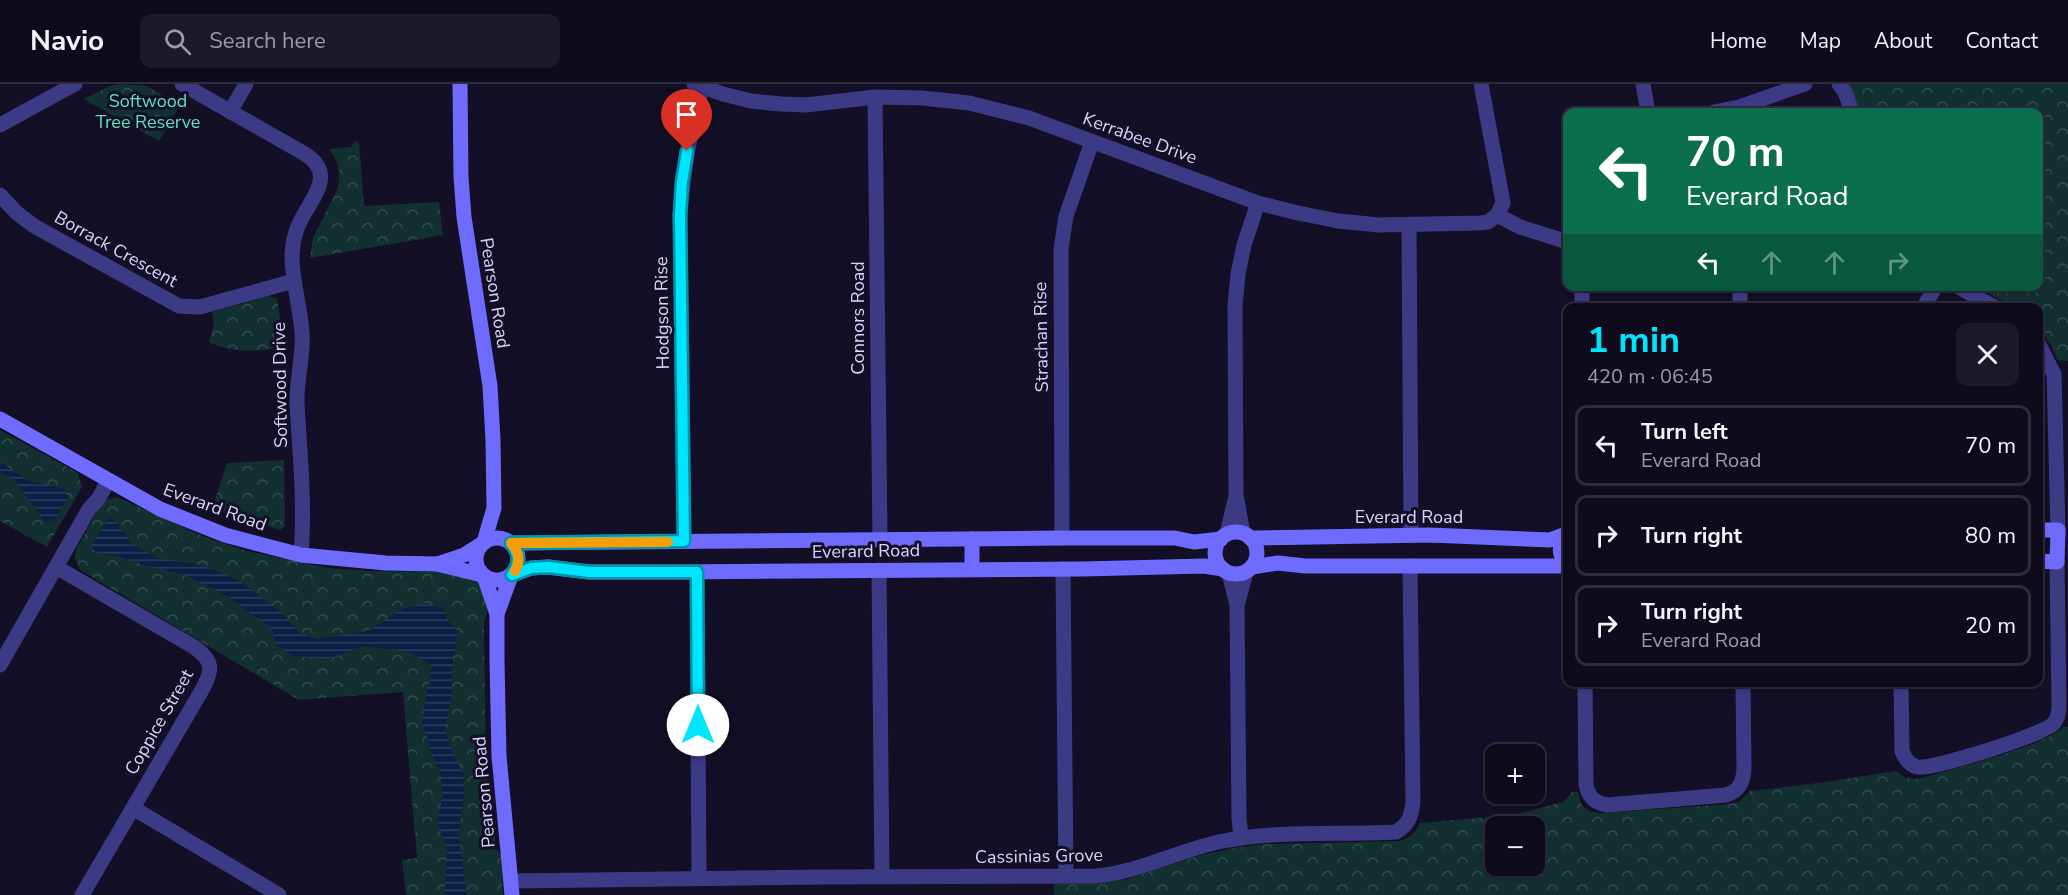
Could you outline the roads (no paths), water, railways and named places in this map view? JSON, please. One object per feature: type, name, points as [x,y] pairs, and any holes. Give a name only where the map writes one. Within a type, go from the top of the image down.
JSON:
[{"type":"street","points":[[0,125],[75,84]]},
{"type":"street","name":"Softwood Drive","points":[[182,84],[305,154],[313,159],[320,168],[320,186],[299,224],[292,249],[303,348],[297,383],[301,555]]},
{"type":"street","points":[[230,111],[246,84]]},
{"type":"street","name":"Pearson Road","points":[[460,84],[461,187],[471,273],[489,386],[494,508],[483,543]]},
{"type":"street","points":[[1481,84],[1503,203],[1497,215],[1520,227],[1563,240]]},
{"type":"street","points":[[1643,84],[1647,108]]},
{"type":"street","points":[[1733,108],[1805,84]]},
{"type":"street","points":[[1839,84],[1845,92],[1851,108]]},
{"type":"street","name":"Kerrabee Drive","points":[[698,86],[751,101],[781,104],[806,105],[875,97],[922,98],[969,103],[1029,118],[1258,203],[1338,221],[1409,225],[1479,224],[1488,222],[1497,215]]},
{"type":"street","name":"Hodgson Rise","points":[[684,541],[680,215],[682,182],[698,86]]},
{"type":"street","name":"Connors Road","points":[[875,97],[880,539]]},
{"type":"street","name":"Strachan Rise","points":[[1062,538],[1061,249],[1066,216],[1092,142]]},
{"type":"street","name":"Borrack Crescent","points":[[0,195],[17,213],[34,226],[179,306],[200,307],[294,281]]},
{"type":"street","points":[[1237,605],[1249,570],[1256,562],[1257,549],[1247,536],[1236,495],[1235,306],[1244,245],[1258,203]]},
{"type":"street","points":[[1409,225],[1411,535]]},
{"type":"street","points":[[1966,291],[1987,303]]},
{"type":"street","points":[[1901,687],[1902,751],[1906,761],[1917,767],[1935,766],[2047,729],[2054,723],[2059,705],[2054,374],[2043,353]]},
{"type":"street","name":"Everard Road","points":[[0,419],[160,510],[198,525],[260,545],[301,555],[386,563],[437,564],[483,575]]},
{"type":"street","points":[[0,665],[89,509],[99,498],[104,479]]},
{"type":"street","points":[[1236,495],[1224,537],[1217,545],[1216,558],[1226,571],[1237,605],[1241,838]]},
{"type":"street","name":"Pearson Road","points":[[494,508],[511,542]]},
{"type":"street","points":[[2043,532],[2058,537]]},
{"type":"street","name":"Everard Road","points":[[1247,536],[1411,535],[1550,540],[1563,535]]},
{"type":"street","points":[[1224,537],[1247,536]]},
{"type":"street","name":"Everard Road","points":[[511,542],[1062,538],[1175,538],[1194,542],[1224,537]]},
{"type":"street","points":[[497,538],[511,542],[519,562],[511,575],[497,581],[483,575],[476,562],[476,555],[483,543],[497,538]]},
{"type":"street","points":[[972,539],[972,569]]},
{"type":"street","points":[[1563,539],[1560,554],[1563,559]]},
{"type":"street","name":"Everard Road","points":[[437,564],[464,555],[483,543]]},
{"type":"street","points":[[2043,561],[2057,562]]},
{"type":"street","points":[[1226,571],[1249,570],[1278,563],[1305,566],[1563,566]]},
{"type":"street","name":"Everard Road","points":[[511,575],[531,568],[548,567],[589,572],[697,572],[1204,566],[1226,571]]},
{"type":"street","name":"Cassinias Grove","points":[[512,888],[699,878],[1114,874],[1179,853],[1241,838],[1271,835],[1396,832],[1409,821],[1413,803],[1410,566]]},
{"type":"street","name":"Coppice Street","points":[[56,567],[194,648],[203,654],[210,665],[209,679],[82,895]]},
{"type":"street","points":[[1062,569],[1066,876]]},
{"type":"street","points":[[879,570],[882,877]]},
{"type":"street","points":[[697,572],[699,878]]},
{"type":"street","name":"Pearson Road","points":[[483,575],[496,614],[499,756],[512,888]]},
{"type":"street","name":"Pearson Road","points":[[496,614],[511,575]]},
{"type":"street","points":[[1585,687],[1586,784],[1591,798],[1606,805],[1726,795],[1735,792],[1743,778],[1744,769],[1743,687]]},
{"type":"street","points":[[133,808],[279,895]]},
{"type":"water","points":[[0,462],[29,481],[64,488],[68,497],[55,520],[45,522],[15,481],[0,472]]},
{"type":"water","points":[[113,518],[131,543],[157,558],[204,566],[236,579],[281,612],[299,633],[318,639],[368,631],[402,609],[424,603],[443,608],[449,622],[458,631],[453,660],[451,701],[445,730],[454,757],[463,772],[464,792],[459,832],[466,895],[445,895],[447,848],[437,821],[443,796],[441,775],[422,721],[432,666],[409,652],[364,646],[326,660],[294,656],[277,646],[271,628],[229,597],[183,574],[94,552],[92,545],[107,520]]},
{"type":"park label","name":"Softwood Tree Reserve","points":[[148,111]]}]
